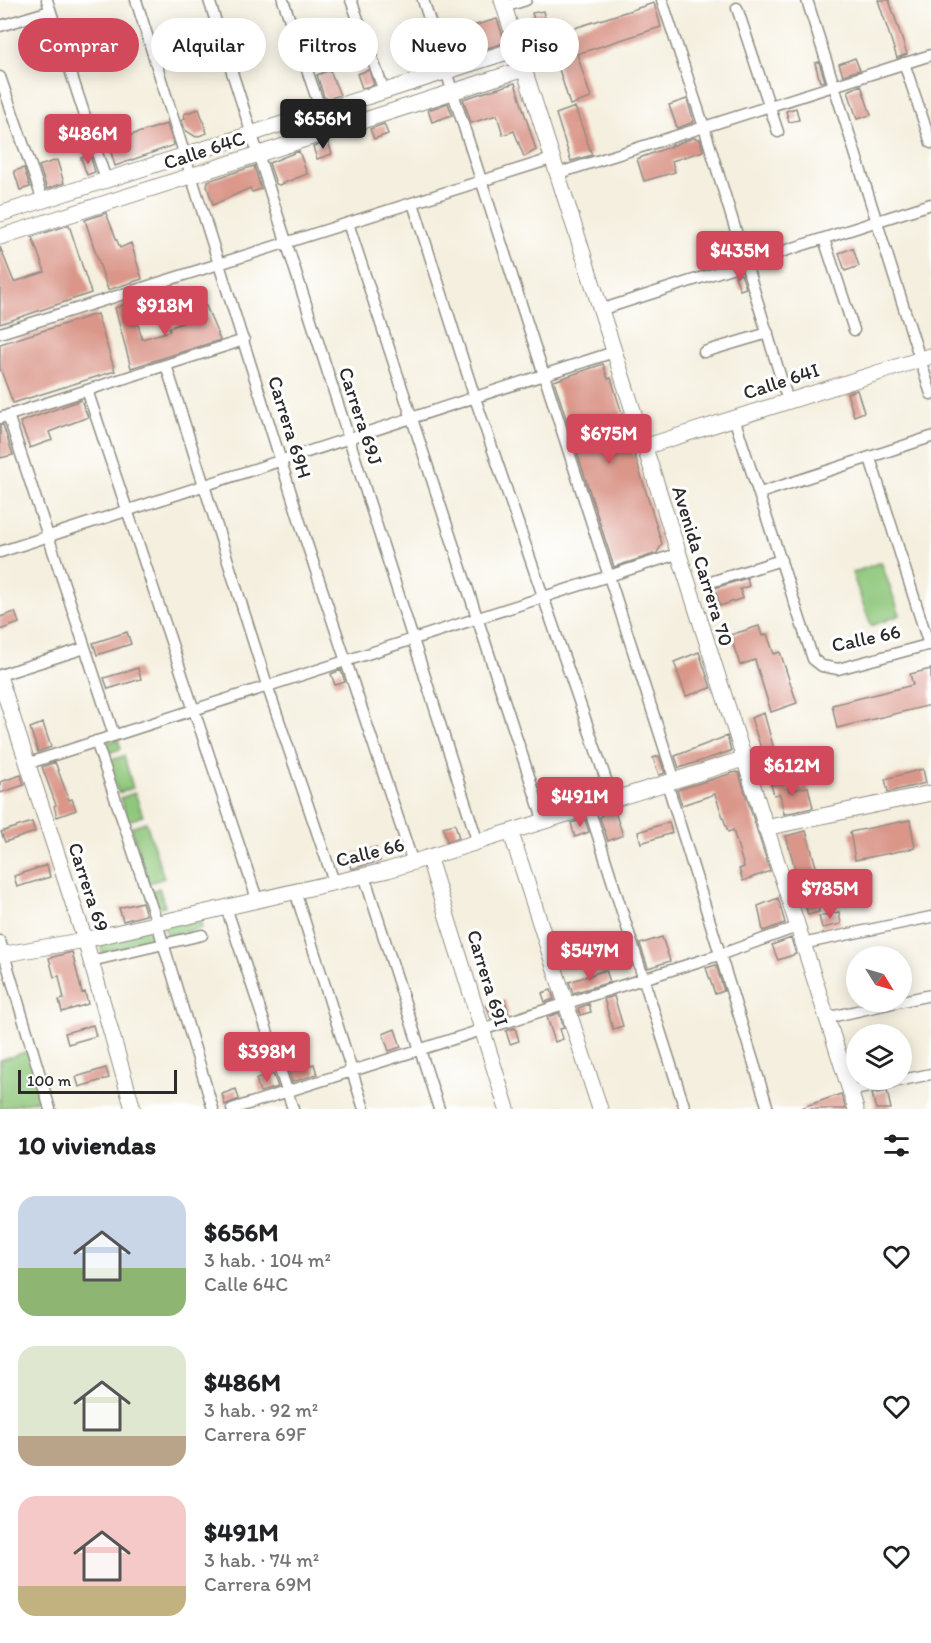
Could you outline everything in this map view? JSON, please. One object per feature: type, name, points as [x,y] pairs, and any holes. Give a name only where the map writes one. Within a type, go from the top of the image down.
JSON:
[{"type":"street","name":"Carrera 69H","points":[[136,0],[281,461],[413,863]]},
{"type":"street","name":"Carrera 69J","points":[[209,0],[478,843]]},
{"type":"street","points":[[283,0],[321,111]]},
{"type":"street","points":[[351,0],[384,92]]},
{"type":"street","points":[[423,0],[429,18]]},
{"type":"street","points":[[503,4],[526,0]]},
{"type":"street","points":[[662,0],[747,264],[788,401]]},
{"type":"street","points":[[807,0],[876,222],[926,358],[931,393]]},
{"type":"street","points":[[0,26],[49,6],[106,180]]},
{"type":"street","points":[[737,8],[778,132]]},
{"type":"street","points":[[0,333],[482,181],[554,167],[704,128],[931,55]]},
{"type":"street","points":[[904,63],[931,142]]},
{"type":"street","name":"Calle 64C","points":[[0,214],[447,72]]},
{"type":"street","points":[[447,72],[610,575],[768,1109]]},
{"type":"street","name":"Calle 64C","points":[[0,237],[515,72]]},
{"type":"street","name":"Avenida Carrera 70","points":[[525,72],[856,1109]]},
{"type":"street","points":[[0,77],[43,201]]},
{"type":"street","points":[[413,203],[475,398],[613,800]]},
{"type":"street","points":[[600,310],[931,204]]},
{"type":"street","points":[[348,223],[544,822]]},
{"type":"street","points":[[824,239],[854,330]]},
{"type":"street","points":[[704,352],[768,333]]},
{"type":"street","points":[[114,735],[48,536],[4,417],[244,340]]},
{"type":"street","points":[[0,552],[614,352]]},
{"type":"street","name":"Calle 64I","points":[[644,447],[926,358]]},
{"type":"street","points":[[165,365],[267,685],[334,882]]},
{"type":"street","points":[[87,390],[256,899]]},
{"type":"street","points":[[714,581],[782,560],[734,418]]},
{"type":"street","points":[[760,493],[931,438]]},
{"type":"street","points":[[870,458],[930,645]]},
{"type":"street","points":[[26,764],[677,554]]},
{"type":"street","name":"Calle 66","points":[[782,560],[813,658],[822,666],[838,669],[930,645]]},
{"type":"street","points":[[0,677],[85,648]]},
{"type":"street","name":"Carrera 69","points":[[0,677],[26,764],[85,940],[132,1109]]},
{"type":"street","points":[[96,741],[164,944],[213,1109]]},
{"type":"street","name":"Calle 66","points":[[1,950],[85,940],[429,859],[743,759]]},
{"type":"street","points":[[765,828],[931,793]]},
{"type":"street","points":[[589,808],[685,1109]]},
{"type":"street","points":[[511,833],[600,1109]]},
{"type":"street","name":"Carrera 69I","points":[[429,859],[507,1109]]},
{"type":"street","points":[[364,875],[439,1109]]},
{"type":"street","points":[[295,891],[364,1109]]},
{"type":"street","points":[[226,907],[293,1109]]},
{"type":"street","points":[[802,944],[931,917]]},
{"type":"street","points":[[231,1109],[722,954],[797,927]]},
{"type":"street","points":[[91,962],[202,935]]},
{"type":"street","points":[[1,950],[50,1109]]},
{"type":"street","points":[[912,999],[931,994]]},
{"type":"street","points":[[826,1018],[853,1012]]},
{"type":"street","points":[[850,1091],[931,1074]]},
{"type":"green space","points":[[881,562],[900,615],[871,626],[852,573]]},
{"type":"green space","points":[[118,739],[121,749],[105,754],[102,744]]},
{"type":"green space","points":[[124,756],[133,788],[118,793],[108,761]]},
{"type":"green space","points":[[135,793],[143,816],[128,821],[120,798]]},
{"type":"green space","points":[[146,822],[164,878],[149,883],[131,827]]},
{"type":"green space","points":[[159,888],[165,906],[157,908],[152,891]]},
{"type":"green space","points":[[199,916],[202,928],[167,936],[164,925]]},
{"type":"green space","points":[[154,927],[157,938],[102,953],[99,941]]},
{"type":"green space","points":[[29,1051],[42,1099],[0,1109],[0,1060]]},
{"type":"building","points":[[878,0],[889,0],[907,54],[897,58]]},
{"type":"building","points":[[654,3],[661,27],[579,53],[579,27]]},
{"type":"building","points":[[543,11],[545,18],[533,18],[532,13]]},
{"type":"building","points":[[497,19],[500,28],[500,44],[488,48],[488,22]]},
{"type":"building","points":[[855,58],[860,70],[843,75],[839,64]]},
{"type":"building","points":[[579,60],[591,98],[570,105],[560,72],[579,72]]},
{"type":"building","points":[[819,62],[825,81],[820,82],[815,63]]},
{"type":"building","points":[[331,72],[340,95],[328,99],[324,97],[317,75]]},
{"type":"building","points":[[370,72],[374,85],[362,88],[357,74]]},
{"type":"building","points":[[515,83],[536,150],[524,157],[514,131],[503,135],[497,115],[471,123],[463,99]]},
{"type":"building","points":[[861,85],[871,115],[857,119],[848,91]]},
{"type":"building","points":[[687,99],[694,122],[677,128],[669,105]]},
{"type":"building","points":[[448,103],[452,115],[432,122],[428,110]]},
{"type":"building","points":[[575,107],[592,155],[571,161],[556,114]]},
{"type":"building","points":[[796,108],[799,120],[789,122],[786,111]]},
{"type":"building","points":[[199,109],[207,133],[196,137],[185,130],[182,120],[185,119],[184,114]]},
{"type":"building","points":[[167,124],[174,145],[115,166],[108,142]]},
{"type":"building","points":[[384,124],[388,134],[374,139],[370,129]]},
{"type":"building","points":[[693,138],[700,139],[703,151],[672,161],[675,172],[644,181],[637,159]]},
{"type":"building","points":[[328,142],[332,154],[317,159],[313,147]]},
{"type":"building","points":[[299,151],[307,174],[279,185],[276,184],[269,163]]},
{"type":"building","points":[[90,155],[95,172],[87,175],[81,158]]},
{"type":"building","points":[[57,160],[64,183],[47,189],[39,166]]},
{"type":"building","points":[[254,166],[261,189],[252,192],[250,188],[213,205],[207,186],[208,181]]},
{"type":"building","points":[[24,168],[30,187],[20,190],[14,171]]},
{"type":"building","points":[[106,213],[120,248],[131,243],[142,279],[108,290],[85,220]]},
{"type":"building","points":[[69,225],[91,293],[0,324],[0,247],[14,282],[45,272],[32,237]]},
{"type":"building","points":[[853,248],[859,266],[845,271],[839,253]]},
{"type":"building","points":[[741,274],[746,288],[740,290],[735,276]]},
{"type":"building","points":[[126,304],[138,324],[142,339],[170,331],[169,328],[199,316],[196,309],[206,306],[220,340],[131,368],[115,308]]},
{"type":"building","points":[[97,314],[115,371],[13,403],[0,368],[0,344]]},
{"type":"building","points":[[603,364],[608,379],[611,378],[662,544],[657,553],[614,567],[554,381]]},
{"type":"building","points":[[857,390],[864,412],[854,416],[847,393]]},
{"type":"building","points":[[81,400],[88,417],[49,432],[52,440],[30,448],[20,422]]},
{"type":"building","points":[[0,425],[3,425],[13,455],[0,458]]},
{"type":"building","points":[[747,578],[749,586],[740,589],[743,598],[720,606],[715,588]]},
{"type":"building","points":[[15,612],[19,623],[0,630],[0,617]]},
{"type":"building","points":[[759,626],[762,636],[767,634],[774,654],[780,652],[797,703],[771,712],[755,660],[740,665],[730,635]]},
{"type":"building","points":[[127,632],[131,644],[97,655],[93,643]]},
{"type":"building","points":[[699,652],[711,688],[686,696],[674,662]]},
{"type":"building","points":[[138,668],[141,679],[108,689],[104,678]]},
{"type":"building","points":[[931,669],[931,705],[837,728],[832,705],[913,685],[910,674]]},
{"type":"building","points":[[341,670],[345,682],[335,685],[331,674]]},
{"type":"building","points":[[764,713],[775,753],[764,757],[751,718]]},
{"type":"building","points":[[43,723],[51,747],[38,752],[30,728]]},
{"type":"building","points":[[727,736],[731,751],[679,768],[675,756]]},
{"type":"building","points":[[659,756],[665,773],[659,775],[653,758]]},
{"type":"building","points":[[55,762],[69,800],[72,799],[76,810],[57,817],[54,806],[56,805],[42,767]]},
{"type":"building","points":[[923,769],[926,783],[888,792],[885,779]]},
{"type":"building","points":[[739,773],[770,871],[743,881],[739,869],[744,867],[733,830],[728,832],[715,794],[682,805],[677,790]]},
{"type":"building","points":[[21,775],[24,785],[0,793],[0,782]]},
{"type":"building","points":[[786,777],[789,791],[808,787],[813,808],[784,814],[780,794],[774,795],[770,781]]},
{"type":"building","points":[[599,782],[603,793],[548,810],[545,800]]},
{"type":"building","points":[[614,809],[623,835],[608,841],[600,818],[602,814]]},
{"type":"building","points":[[585,820],[589,832],[575,837],[571,823]]},
{"type":"building","points":[[910,820],[915,848],[855,860],[850,832]]},
{"type":"building","points":[[32,822],[35,832],[5,842],[1,832]]},
{"type":"building","points":[[669,822],[672,833],[641,843],[638,832]]},
{"type":"building","points":[[455,824],[459,838],[447,841],[443,827]]},
{"type":"building","points":[[806,831],[823,891],[815,893],[819,912],[808,915],[786,836]]},
{"type":"building","points":[[376,848],[380,861],[351,869],[347,855]]},
{"type":"building","points":[[47,865],[50,877],[17,887],[14,876]]},
{"type":"building","points":[[778,898],[785,923],[763,931],[758,906]]},
{"type":"building","points":[[142,902],[146,915],[123,921],[119,908]]},
{"type":"building","points":[[839,912],[841,924],[822,928],[819,916]]},
{"type":"building","points":[[662,937],[670,961],[648,968],[640,944]]},
{"type":"building","points":[[791,938],[796,954],[778,960],[772,945]]},
{"type":"building","points":[[72,952],[82,993],[85,992],[88,1004],[62,1012],[59,1000],[64,999],[59,976],[54,977],[49,958]]},
{"type":"building","points":[[716,965],[724,991],[715,994],[706,968]]},
{"type":"building","points":[[606,970],[610,982],[573,993],[569,982]]},
{"type":"building","points":[[551,990],[554,999],[545,1002],[542,993]]},
{"type":"building","points":[[614,996],[623,1026],[613,1029],[604,999]]},
{"type":"building","points":[[505,1000],[509,1014],[491,1019],[487,1006]]},
{"type":"building","points":[[589,1004],[591,1012],[580,1015],[578,1008]]},
{"type":"building","points":[[559,1013],[564,1028],[560,1029],[563,1039],[555,1042],[547,1017]]},
{"type":"building","points":[[93,1025],[96,1036],[68,1044],[65,1033]]},
{"type":"building","points":[[515,1028],[519,1041],[510,1044],[506,1031]]},
{"type":"building","points":[[395,1029],[401,1047],[389,1051],[383,1034]]},
{"type":"building","points":[[314,1064],[317,1074],[292,1082],[289,1072]]},
{"type":"building","points":[[106,1068],[109,1078],[79,1087],[76,1077]]},
{"type":"building","points":[[273,1074],[278,1087],[260,1092],[256,1079]]},
{"type":"building","points":[[236,1089],[239,1099],[225,1105],[222,1094]]},
{"type":"building","points":[[887,1091],[891,1109],[876,1109],[872,1094]]},
{"type":"building","points":[[841,1094],[846,1109],[800,1108]]}]
